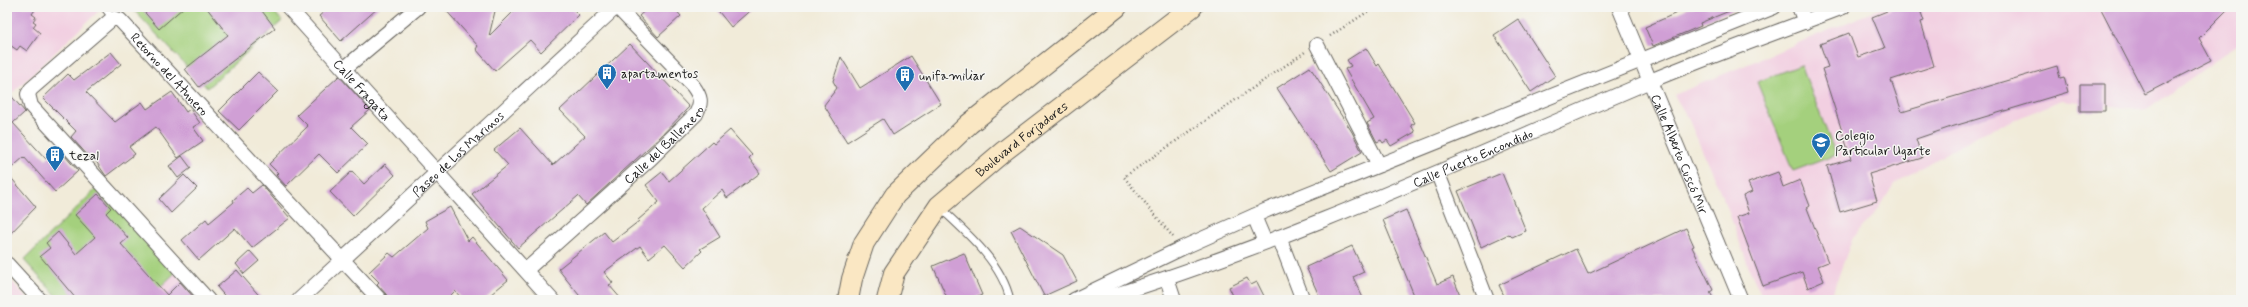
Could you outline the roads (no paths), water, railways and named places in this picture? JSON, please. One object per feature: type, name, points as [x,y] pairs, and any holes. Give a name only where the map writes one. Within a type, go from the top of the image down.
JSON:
[{"type":"main road","points":[[848,300],[852,279],[864,243],[895,195],[968,124],[1116,7]]},
{"type":"main road","name":"Boulevard Forjadores","points":[[888,300],[894,273],[911,244],[939,206],[1004,151],[1192,7]]},
{"type":"street","name":"Calle Fragata","points":[[288,7],[346,68],[552,300]]},
{"type":"street","points":[[346,68],[418,7]]},
{"type":"street","name":"Paseo de Los Marinos","points":[[299,300],[437,170],[616,7]]},
{"type":"street","name":"Calle del Ballenero","points":[[526,270],[650,159],[696,114],[701,104],[700,96],[693,86],[616,7]]},
{"type":"street","name":"Calle Alberto Cuscó Mir","points":[[1620,7],[1740,300]]},
{"type":"street","name":"Calle Puerto Encondido","points":[[1074,300],[1182,248],[1254,216],[1774,7]]},
{"type":"street","points":[[1799,7],[1805,22]]},
{"type":"street","name":"Calle Puerto Encondido","points":[[1099,300],[1167,279],[1279,237],[1438,174],[1650,81],[1843,7]]},
{"type":"street","name":"Retorno del Atunero","points":[[208,300],[31,106],[29,99],[31,89],[108,12],[120,20],[380,300]]},
{"type":"street","points":[[1317,45],[1379,165]]},
{"type":"street","points":[[1438,174],[1487,300]]},
{"type":"street","points":[[1254,216],[1265,242]]},
{"type":"street","points":[[1279,237],[1303,300]]},
{"type":"street","points":[[7,264],[40,300]]},
{"type":"street","points":[[1167,279],[1174,300]]},
{"type":"lane","points":[[939,206],[987,256],[1008,288],[1008,299]]},
{"type":"place","name":"apartamentos","points":[[607,90]]},
{"type":"place","name":"unifamiliar","points":[[905,92]]},
{"type":"place","name":"Colegio Particular Ugarte","points":[[1821,159]]},
{"type":"place","name":"tezal","points":[[55,172]]}]
